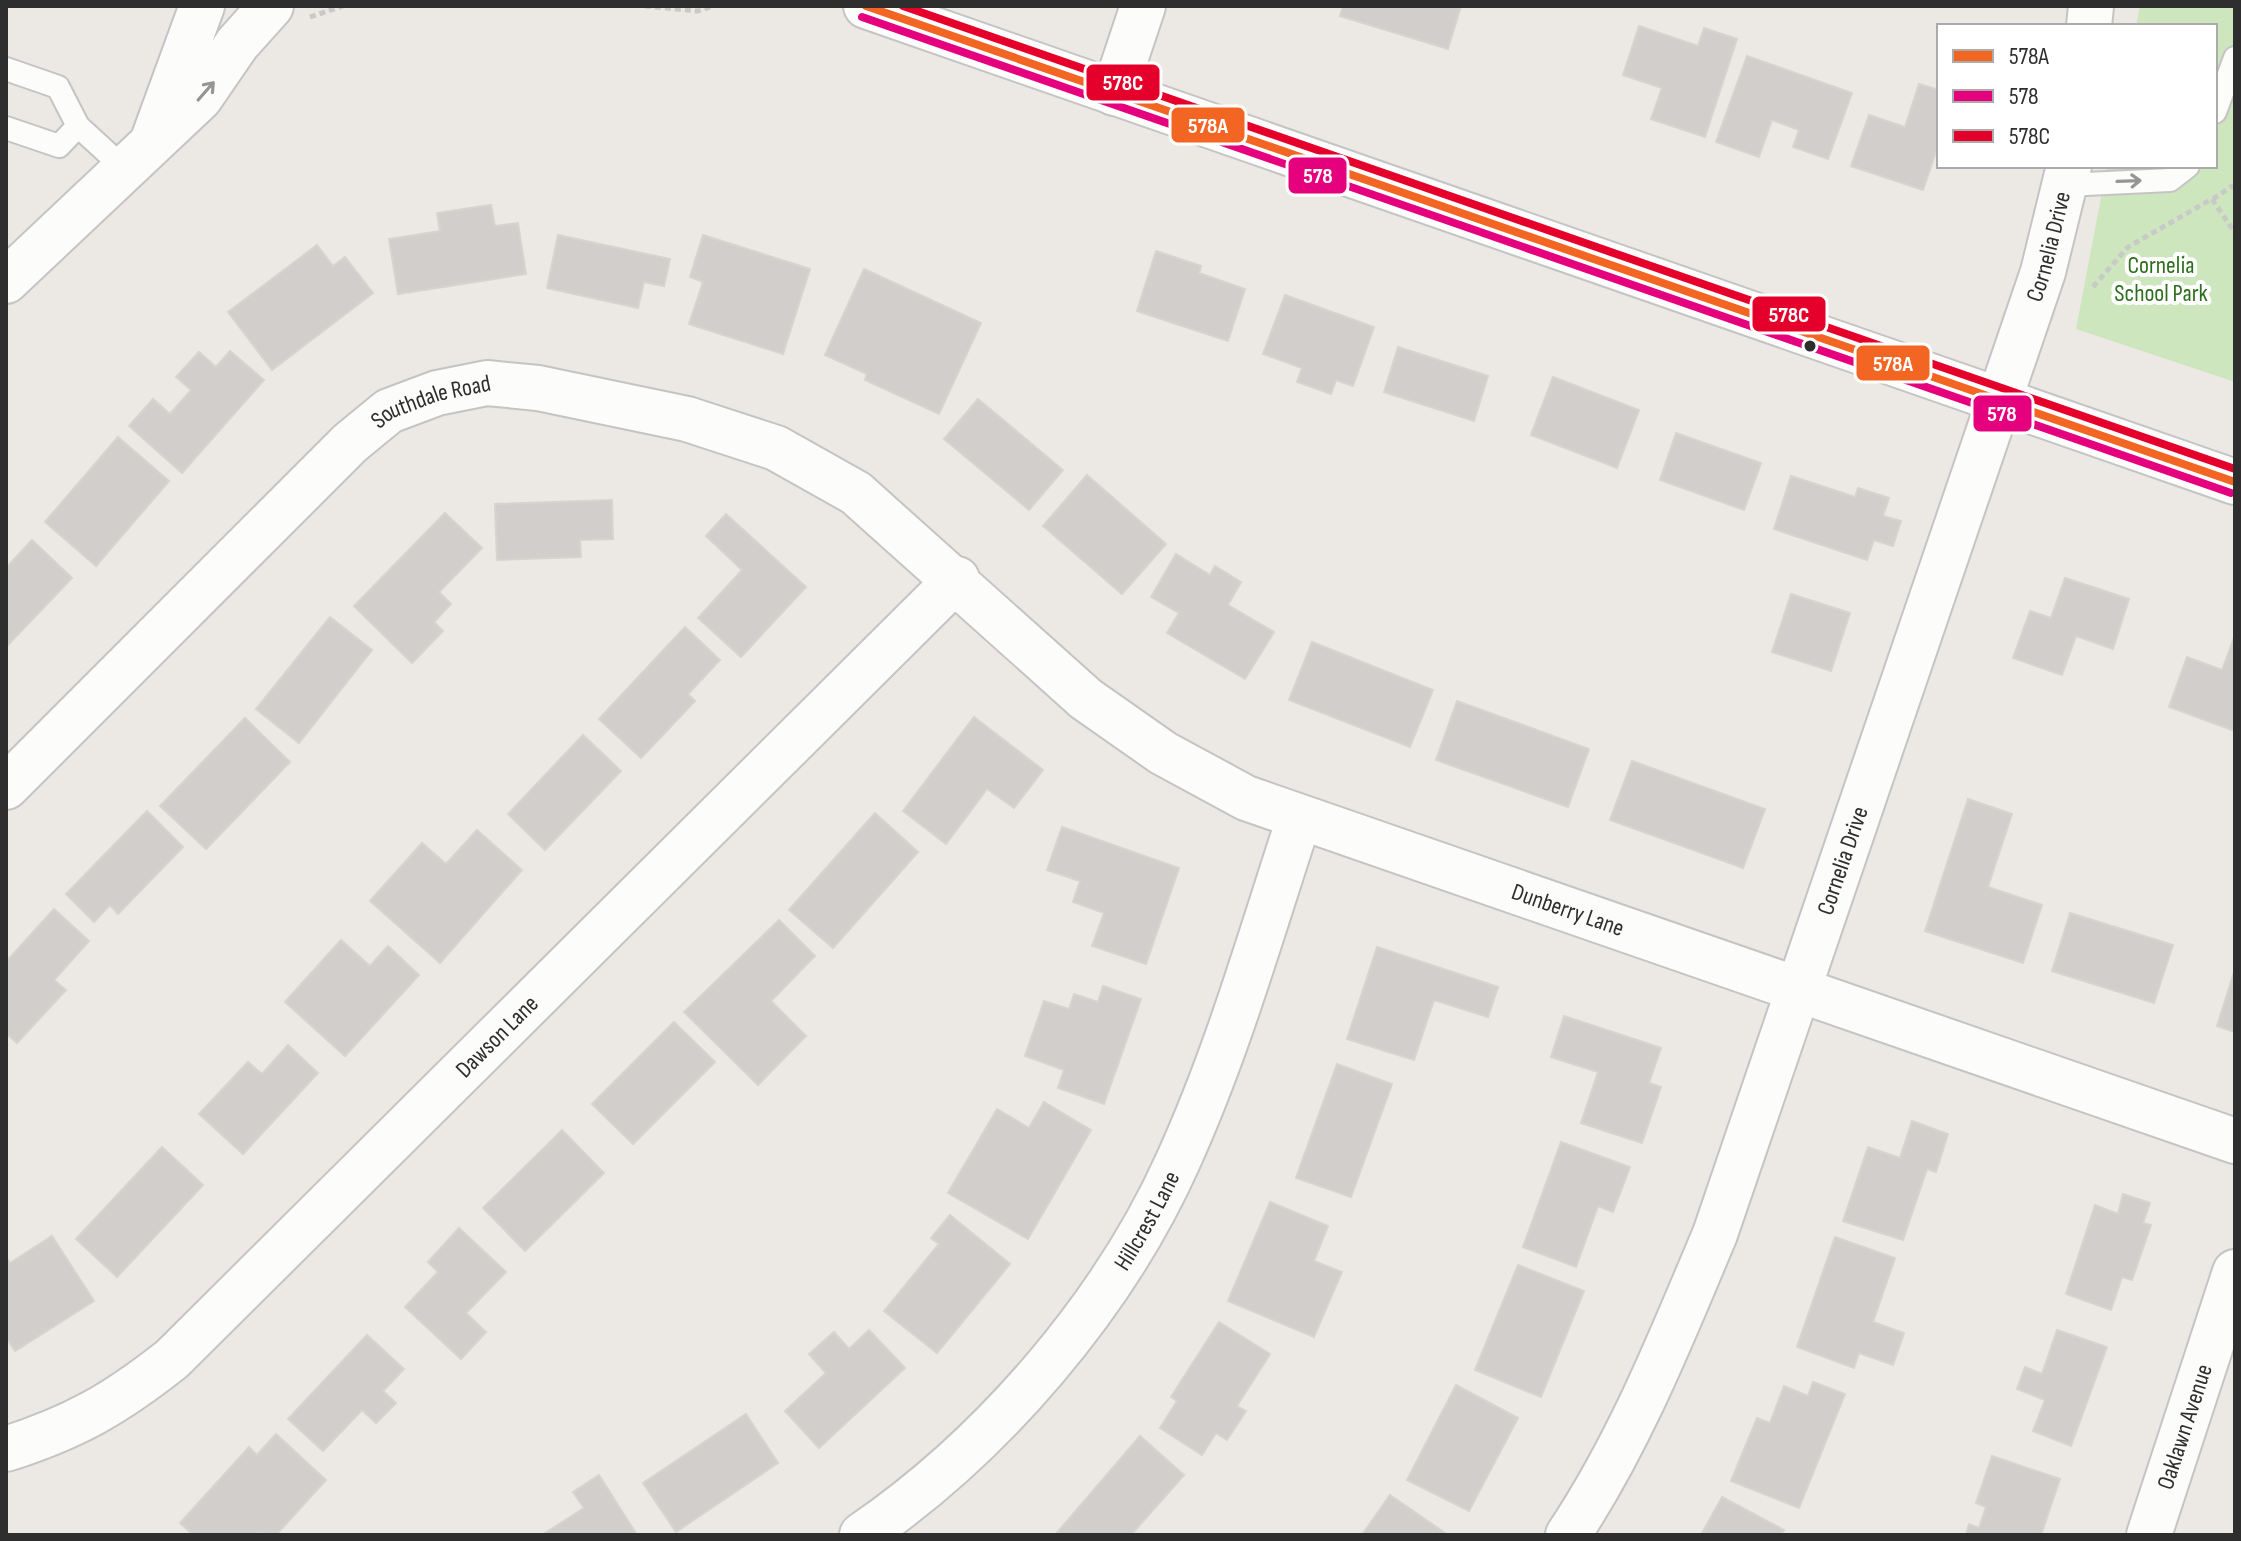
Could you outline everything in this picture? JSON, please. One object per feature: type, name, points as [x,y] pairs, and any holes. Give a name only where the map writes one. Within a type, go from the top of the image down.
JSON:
[{"type":"street","points":[[138,158],[202,6]]},
{"type":"street","points":[[6,281],[200,98],[237,44],[271,6]]},
{"type":"street","points":[[866,6],[2235,482]]},
{"type":"street","points":[[1114,93],[1143,6]]},
{"type":"street","name":"Cornelia Drive","points":[[1568,1535],[1592,1500],[1658,1369],[1715,1234],[2043,272],[2067,175]]},
{"type":"street","name":"Southdale Road","points":[[6,787],[350,443],[389,411],[437,393],[487,383],[538,388],[687,419],[776,448],[856,493],[957,579]]},
{"type":"street","name":"Dunberry Lane","points":[[957,579],[1086,699],[1111,717],[1163,753],[1218,783],[1299,819],[2235,1141]]},
{"type":"street","name":"Dawson Lane","points":[[6,1449],[58,1432],[118,1401],[172,1359],[957,579]]},
{"type":"street","name":"Hillcrest Lane","points":[[862,1535],[903,1507],[985,1433],[1059,1352],[1122,1261],[1177,1163],[1219,1061],[1299,819]]},
{"type":"street","name":"Oaklawn Avenue","points":[[2149,1535],[2235,1272]]},
{"type":"lane","points":[[2217,107],[2235,58]]},
{"type":"lane","points":[[6,69],[58,87],[78,126],[138,158]]},
{"type":"lane","points":[[6,128],[59,146],[78,126]]},
{"type":"lane","points":[[2067,175],[2170,180],[2185,168]]},
{"type":"path","points":[[645,6],[698,11],[713,6]]},
{"type":"path","points":[[2093,287],[2128,247],[2234,186]]},
{"type":"path","points":[[2212,199],[2235,233]]},
{"type":"green space","name":"Cornelia School Park","points":[[2140,6],[2235,6],[2235,382],[2076,329],[2107,168],[2217,168],[2217,24],[2136,24]]},
{"type":"building","points":[[1343,6],[1461,6],[1448,49],[1340,16]]},
{"type":"building","points":[[1639,26],[1698,46],[1704,28],[1737,39],[1705,137],[1651,119],[1662,88],[1623,75]]},
{"type":"building","points":[[1747,56],[1852,93],[1828,159],[1793,147],[1799,130],[1772,120],[1759,157],[1716,142]]},
{"type":"building","points":[[1919,84],[1937,89],[1937,149],[1923,190],[1851,166],[1869,115],[1905,127]]},
{"type":"building","points":[[491,205],[495,226],[518,223],[526,274],[398,294],[389,239],[440,231],[437,213]]},
{"type":"building","points":[[558,235],[670,259],[664,286],[644,282],[638,308],[547,288]]},
{"type":"building","points":[[703,235],[810,269],[783,354],[689,324],[703,282],[690,277]]},
{"type":"building","points":[[317,245],[333,266],[345,257],[373,293],[272,370],[228,312]]},
{"type":"building","points":[[1156,251],[1201,266],[1199,273],[1245,289],[1228,341],[1137,311]]},
{"type":"building","points":[[864,269],[981,323],[939,414],[865,380],[867,374],[825,355]]},
{"type":"building","points":[[1285,295],[1374,327],[1353,386],[1336,380],[1331,394],[1297,382],[1302,368],[1263,354]]},
{"type":"building","points":[[1398,347],[1488,376],[1474,421],[1384,392]]},
{"type":"building","points":[[230,351],[264,380],[182,473],[129,426],[153,399],[170,414],[191,390],[176,377],[199,352],[216,367]]},
{"type":"building","points":[[1553,377],[1639,410],[1617,468],[1531,435]]},
{"type":"building","points":[[978,399],[1063,470],[1029,510],[944,439]]},
{"type":"building","points":[[1676,433],[1761,463],[1744,510],[1660,480]]},
{"type":"building","points":[[118,437],[169,481],[96,566],[45,522]]},
{"type":"building","points":[[1087,475],[1166,544],[1122,594],[1043,526]]},
{"type":"building","points":[[1791,476],[1855,497],[1858,488],[1889,498],[1883,516],[1901,521],[1893,546],[1874,540],[1867,560],[1774,529]]},
{"type":"building","points":[[612,500],[613,539],[580,540],[581,557],[497,560],[495,504]]},
{"type":"building","points":[[445,513],[482,548],[439,592],[451,604],[434,622],[443,631],[412,663],[354,606]]},
{"type":"building","points":[[726,514],[806,587],[741,657],[698,618],[742,570],[706,536]]},
{"type":"building","points":[[32,540],[72,578],[6,647],[6,568]]},
{"type":"building","points":[[1176,554],[1210,575],[1215,566],[1241,582],[1228,605],[1274,632],[1245,679],[1167,633],[1179,613],[1151,597]]},
{"type":"building","points":[[2065,578],[2129,599],[2113,649],[2076,636],[2062,675],[2013,658],[2030,611],[2051,618]]},
{"type":"building","points":[[1791,594],[1850,613],[1831,671],[1772,652]]},
{"type":"building","points":[[330,617],[372,650],[299,743],[256,709]]},
{"type":"building","points":[[685,627],[720,660],[688,694],[695,701],[641,758],[599,719]]},
{"type":"building","points":[[2235,635],[2235,731],[2169,707],[2187,657],[2222,670]]},
{"type":"building","points":[[1312,642],[1433,690],[1410,747],[1289,700]]},
{"type":"building","points":[[1457,701],[1589,749],[1568,807],[1436,760]]},
{"type":"building","points":[[974,717],[1043,770],[1014,808],[987,789],[946,844],[903,811]]},
{"type":"building","points":[[245,718],[290,762],[206,849],[160,806]]},
{"type":"building","points":[[583,735],[621,771],[545,850],[508,814]]},
{"type":"building","points":[[1632,761],[1765,809],[1743,868],[1610,820]]},
{"type":"building","points":[[1968,799],[2012,814],[1988,887],[2042,905],[2023,963],[1925,931]]},
{"type":"building","points":[[147,811],[183,847],[118,914],[110,905],[94,922],[66,894]]},
{"type":"building","points":[[875,813],[918,852],[833,948],[789,910]]},
{"type":"building","points":[[1062,827],[1179,868],[1146,964],[1092,946],[1104,913],[1073,902],[1080,881],[1047,870]]},
{"type":"building","points":[[477,830],[522,870],[440,963],[370,901],[422,843],[446,864]]},
{"type":"building","points":[[54,909],[89,941],[54,980],[66,990],[17,1043],[6,1033],[6,962]]},
{"type":"building","points":[[2070,913],[2173,945],[2154,1003],[2052,971]]},
{"type":"building","points":[[779,920],[815,956],[771,1001],[806,1036],[758,1085],[684,1012]]},
{"type":"building","points":[[341,940],[370,966],[388,946],[419,975],[345,1056],[285,1002]]},
{"type":"building","points":[[1377,947],[1498,987],[1488,1017],[1434,1000],[1414,1060],[1347,1039]]},
{"type":"building","points":[[2235,969],[2235,1032],[2217,1026]]},
{"type":"building","points":[[1103,986],[1141,999],[1104,1104],[1058,1088],[1064,1070],[1025,1056],[1044,1001],[1069,1009],[1074,994],[1098,1002]]},
{"type":"building","points":[[1564,1016],[1661,1048],[1649,1083],[1661,1087],[1642,1143],[1581,1123],[1598,1072],[1551,1057]]},
{"type":"building","points":[[674,1022],[715,1062],[633,1144],[592,1104]]},
{"type":"building","points":[[288,1045],[318,1073],[243,1154],[199,1114],[248,1062],[262,1074]]},
{"type":"building","points":[[1337,1064],[1392,1084],[1351,1197],[1296,1178]]},
{"type":"building","points":[[1044,1102],[1091,1130],[1028,1239],[948,1193],[997,1109],[1029,1128]]},
{"type":"building","points":[[1912,1121],[1948,1134],[1936,1172],[1927,1169],[1903,1240],[1843,1221],[1868,1147],[1900,1158]]},
{"type":"building","points":[[562,1130],[604,1173],[525,1251],[483,1208]]},
{"type":"building","points":[[1561,1142],[1630,1167],[1613,1212],[1598,1206],[1576,1267],[1523,1247]]},
{"type":"building","points":[[162,1147],[203,1185],[117,1277],[76,1239]]},
{"type":"building","points":[[2123,1194],[2150,1203],[2143,1223],[2151,1225],[2132,1280],[2122,1277],[2111,1310],[2066,1294],[2095,1205],[2118,1214]]},
{"type":"building","points":[[1270,1202],[1328,1226],[1314,1261],[1342,1272],[1314,1337],[1228,1301]]},
{"type":"building","points":[[950,1215],[1010,1264],[937,1353],[884,1311],[939,1244],[931,1238]]},
{"type":"building","points":[[459,1228],[506,1272],[466,1313],[486,1332],[461,1359],[405,1307],[438,1272],[428,1262]]},
{"type":"building","points":[[52,1236],[94,1301],[15,1351],[6,1337],[6,1257],[10,1263]]},
{"type":"building","points":[[1835,1237],[1895,1258],[1873,1322],[1904,1333],[1893,1365],[1859,1353],[1854,1368],[1797,1347]]},
{"type":"building","points":[[1518,1265],[1584,1291],[1541,1397],[1475,1370]]},
{"type":"building","points":[[1219,1322],[1270,1354],[1237,1406],[1246,1411],[1227,1440],[1216,1433],[1202,1455],[1160,1428],[1177,1401],[1171,1397]]},
{"type":"building","points":[[869,1330],[905,1368],[819,1448],[785,1411],[826,1373],[809,1354],[834,1332],[849,1349]]},
{"type":"building","points":[[2057,1330],[2107,1347],[2071,1446],[2033,1431],[2045,1400],[2017,1389],[2025,1367],[2042,1374]]},
{"type":"building","points":[[367,1335],[404,1369],[383,1391],[396,1403],[376,1423],[362,1410],[323,1451],[288,1419]]},
{"type":"building","points":[[1813,1382],[1845,1394],[1799,1508],[1731,1481],[1757,1418],[1770,1423],[1784,1386],[1808,1396]]},
{"type":"building","points":[[1456,1385],[1518,1418],[1469,1511],[1407,1480]]},
{"type":"building","points":[[746,1414],[778,1463],[676,1532],[643,1483]]},
{"type":"building","points":[[276,1434],[326,1480],[276,1535],[258,1532],[255,1535],[193,1535],[180,1523],[249,1447],[257,1455]]},
{"type":"building","points":[[1140,1436],[1184,1475],[1131,1535],[1055,1535]]},
{"type":"building","points":[[1992,1456],[2060,1479],[2041,1535],[1966,1535],[1969,1524],[1979,1528],[1986,1507],[1976,1503]]},
{"type":"building","points":[[599,1475],[637,1535],[542,1535],[584,1508],[573,1492]]},
{"type":"building","points":[[1390,1495],[1448,1535],[1362,1535]]},
{"type":"building","points":[[1722,1497],[1784,1530],[1781,1535],[1701,1535]]},
{"type":"transit line","name":"578A","points":[[866,6],[2235,482]]},
{"type":"transit line","name":"578C","points":[[903,6],[2235,469]]},
{"type":"transit line","name":"578","points":[[862,17],[2231,493]]}]
